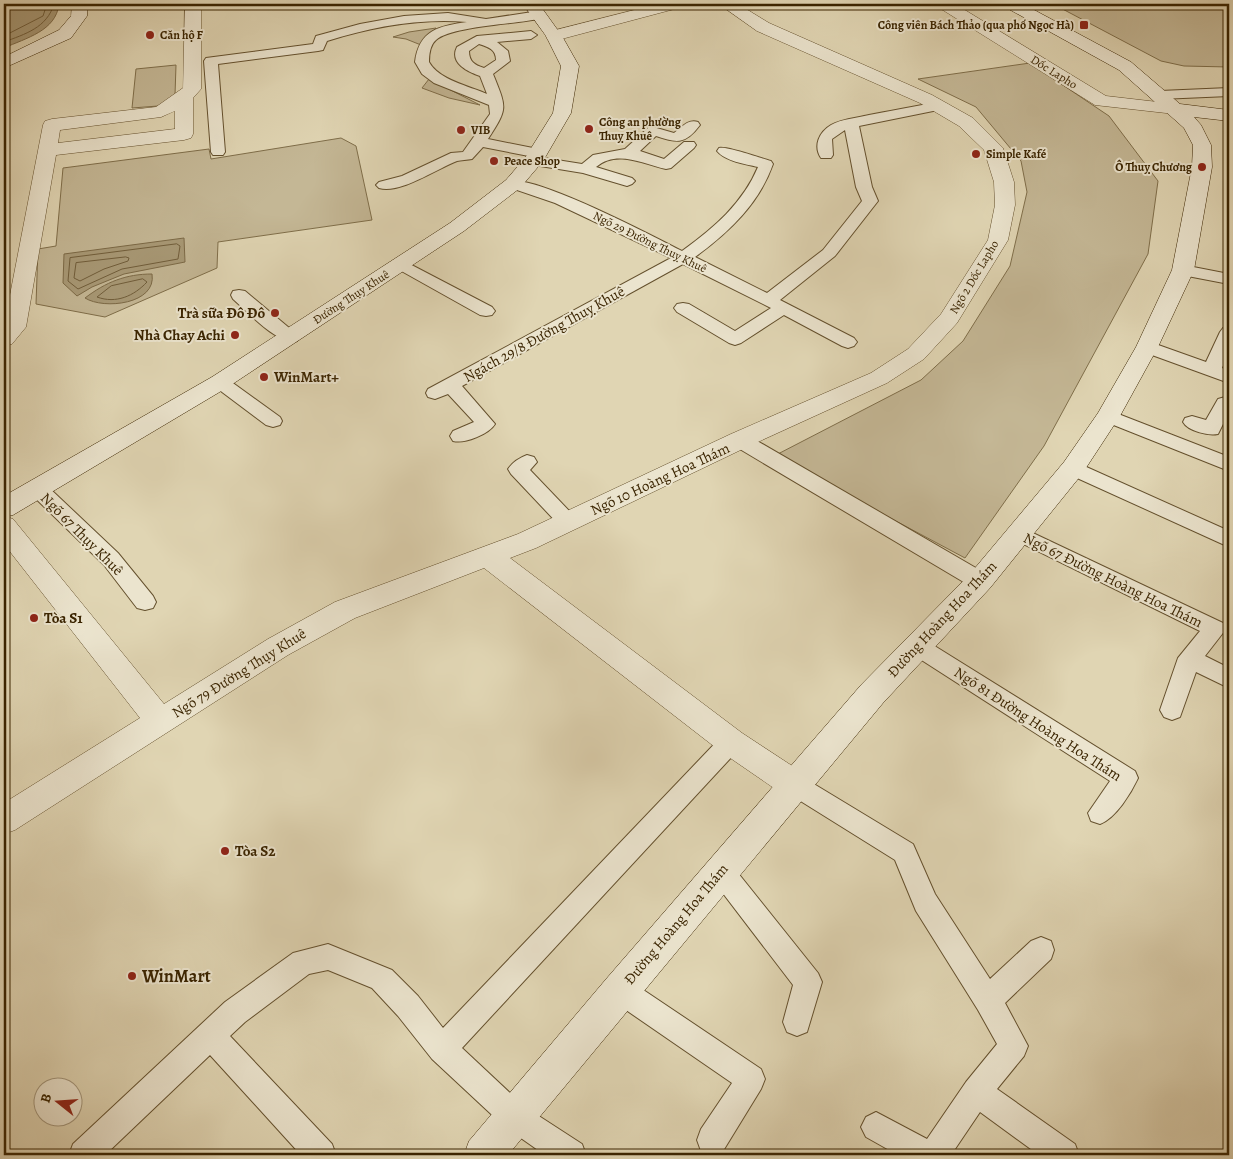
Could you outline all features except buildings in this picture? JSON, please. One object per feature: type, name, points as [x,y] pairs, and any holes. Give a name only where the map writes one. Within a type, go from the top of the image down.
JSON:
[{"type":"street","points":[[4,63],[65,34],[79,16],[80,4]]},
{"type":"street","points":[[4,339],[15,327],[52,125],[161,112],[184,97],[192,89],[193,4]]},
{"type":"street","points":[[554,36],[676,4]]},
{"type":"street","name":"Ngõ 2 Dốc Lapho","points":[[727,4],[763,27],[938,106],[966,122],[994,148],[1004,182],[1005,205],[998,240],[949,318],[916,354],[879,378],[740,440]]},
{"type":"street","name":"Dốc Lapho","points":[[944,4],[1102,101],[1167,102],[1229,115]]},
{"type":"street","name":"Đường Hoàng Hoa Thám","points":[[482,1155],[872,694],[980,581],[1073,468],[1108,416],[1147,347],[1183,270],[1202,167],[1202,145],[1192,125],[1125,66],[1011,4]]},
{"type":"street","name":"Đường Thụy Khuê","points":[[4,508],[220,382],[402,264],[486,207],[513,184],[536,157],[562,112],[570,66],[554,36],[535,9]]},
{"type":"street","points":[[47,150],[184,134],[184,97]]},
{"type":"street","name":"Ngõ 10 Hoàng Hoa Thám","points":[[489,557],[568,522],[740,440]]},
{"type":"street","points":[[4,526],[161,722]]},
{"type":"street","points":[[489,557],[731,742],[795,785]]},
{"type":"street","name":"Ngõ 79 Đường Thụy Khuê","points":[[4,820],[278,647],[345,610],[418,581],[489,557]]},
{"type":"lane","points":[[492,110],[460,87],[440,80],[427,71],[422,62],[423,52],[430,37],[446,29],[474,21],[535,9]]},
{"type":"lane","points":[[218,152],[211,62],[318,47],[321,39],[345,31],[390,22],[449,15],[474,21]]},
{"type":"lane","points":[[416,26],[474,21]]},
{"type":"lane","points":[[474,21],[477,40]]},
{"type":"lane","points":[[486,74],[467,65],[462,58],[462,50],[477,40],[531,35]]},
{"type":"lane","points":[[477,40],[498,47],[503,54],[503,61],[486,74]]},
{"type":"lane","points":[[384,185],[407,180],[456,156],[467,156],[479,142],[492,110],[486,74]]},
{"type":"lane","points":[[1167,102],[1229,92]]},
{"type":"lane","points":[[826,155],[825,138],[836,128],[938,106]]},
{"type":"lane","points":[[683,308],[735,339],[776,304],[829,253],[870,201],[864,187],[851,124]]},
{"type":"lane","points":[[630,153],[653,132],[676,138],[693,125]]},
{"type":"lane","points":[[479,142],[626,181]]},
{"type":"lane","points":[[585,169],[598,158],[630,153],[666,165],[689,145]]},
{"type":"lane","name":"Ngách 29/8 Đường Thuỵ Khuê","points":[[460,436],[486,424],[443,389],[684,257],[705,243],[741,207],[763,175],[766,164],[744,159],[724,151]]},
{"type":"lane","name":"Ngõ 29 Đường Thuỵ Khuê","points":[[513,184],[564,200],[684,257],[848,342]]},
{"type":"lane","points":[[402,264],[486,311]]},
{"type":"lane","points":[[1183,270],[1229,279]]},
{"type":"lane","points":[[239,295],[281,331],[291,336]]},
{"type":"lane","points":[[1212,370],[1229,332]]},
{"type":"lane","points":[[1147,347],[1229,376]]},
{"type":"lane","points":[[220,382],[273,421]]},
{"type":"lane","points":[[1192,422],[1211,429],[1228,401]]},
{"type":"lane","points":[[1108,416],[1229,464]]},
{"type":"lane","name":"Ngõ 10 Hoàng Hoa Thám","points":[[740,440],[980,581]]},
{"type":"lane","points":[[528,462],[518,469],[568,522]]},
{"type":"lane","points":[[1073,468],[1229,540]]},
{"type":"lane","name":"Ngõ 67 Thụy Khuê","points":[[38,489],[112,558],[145,602]]},
{"type":"lane","name":"Ngõ 67 Đường Hoàng Hoa Thám","points":[[1018,534],[1215,629],[1189,658]]},
{"type":"lane","name":"Ngõ 81 Đường Hoàng Hoa Thám","points":[[916,646],[1126,778],[1100,813]]},
{"type":"lane","points":[[1172,710],[1189,658],[1229,679]]},
{"type":"lane","points":[[442,1049],[731,742]]},
{"type":"lane","points":[[795,785],[904,852],[925,902],[988,1000],[1014,1046],[976,1092],[934,1155]]},
{"type":"lane","points":[[721,871],[808,982],[797,1022]]},
{"type":"lane","points":[[988,1000],[1041,950]]},
{"type":"lane","points":[[84,1155],[235,1012],[303,962],[328,958],[382,979],[408,1006],[442,1049],[515,1117],[572,1155]]},
{"type":"lane","points":[[620,990],[751,1079],[712,1140]]},
{"type":"lane","points":[[210,1036],[321,1155]]},
{"type":"lane","points":[[976,1092],[1064,1155]]},
{"type":"lane","points":[[876,1127],[927,1155]]},
{"type":"shaded area","points":[[1053,4],[1229,4],[1229,67],[1184,66],[1161,61]]},
{"type":"shaded area","points":[[436,28],[421,45],[406,39],[393,37],[409,32]]},
{"type":"shaded area","points":[[1030,63],[1109,116],[1158,181],[1148,254],[1044,446],[965,558],[774,456],[921,380],[963,341],[1010,266],[1027,192],[1021,161],[976,107],[918,79]]},
{"type":"shaded area","points":[[176,65],[175,95],[158,106],[132,108],[136,69]]},
{"type":"shaded area","points":[[429,79],[480,105],[449,98],[422,88]]},
{"type":"shaded area","points":[[341,138],[356,146],[372,220],[218,242],[217,268],[105,317],[36,304],[38,249],[56,246],[63,168],[209,149],[211,159]]},
{"type":"water","points":[[4,4],[59,4],[57,13],[46,27],[30,37],[4,48]]},
{"type":"water","points":[[184,238],[185,262],[124,274],[92,287],[77,296],[63,283],[64,254]]},
{"type":"water","points":[[152,274],[151,284],[146,292],[128,302],[104,304],[85,298],[125,277]]},
{"type":"place","name":"Công viên Bách Thảo (qua phố Ngọc Hà)","points":[[1084,25]]},
{"type":"place","name":"Căn hộ F","points":[[150,35]]},
{"type":"place","name":"Công an phường Thuỵ Khuê","points":[[589,129]]},
{"type":"place","name":"VIB","points":[[461,130]]},
{"type":"place","name":"Simple Kafé","points":[[976,154]]},
{"type":"place","name":"Peace Shop","points":[[494,161]]},
{"type":"place","name":"Ô Thuỵ Chương","points":[[1202,167]]},
{"type":"place","name":"Trà sữa Đô Đô","points":[[275,313]]},
{"type":"place","name":"Nhà Chay Achi","points":[[235,335]]},
{"type":"place","name":"WinMart+","points":[[264,377]]},
{"type":"place","name":"Tòa S1","points":[[34,618]]},
{"type":"place","name":"Tòa S2","points":[[225,851]]},
{"type":"place","name":"WinMart","points":[[132,976]]}]
